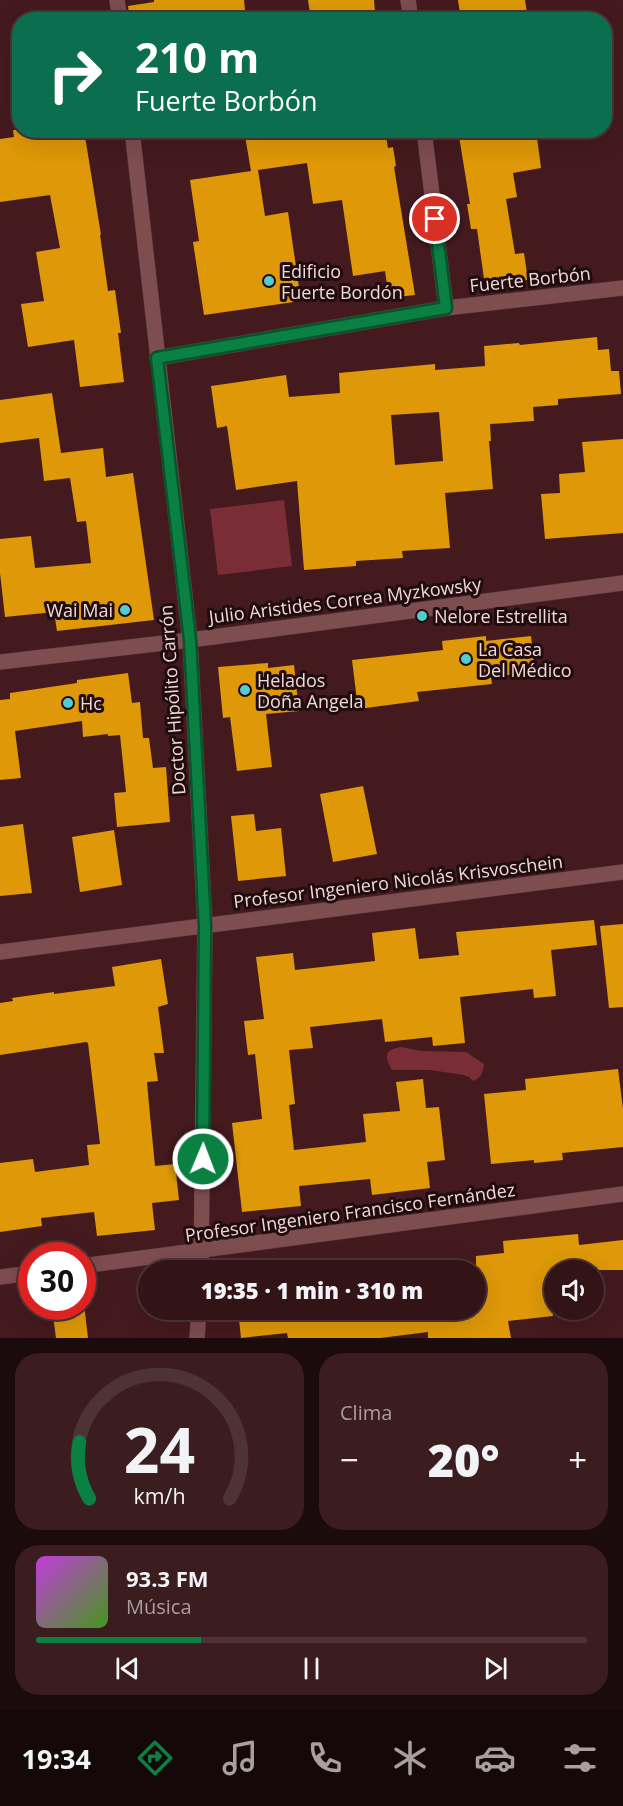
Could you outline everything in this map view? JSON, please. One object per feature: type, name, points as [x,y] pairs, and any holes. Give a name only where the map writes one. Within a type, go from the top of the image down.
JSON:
[{"type":"street","name":"Doctor Hipólito Carrón","points":[[133,138],[190,640],[205,926],[202,1260]]},
{"type":"street","points":[[425,138],[446,308]]},
{"type":"street","name":"Fuerte Borbón","points":[[157,358],[446,308],[623,288]]},
{"type":"street","name":"Julio Aristides Correa Myzkowsky","points":[[0,662],[190,640],[623,583]]},
{"type":"street","name":"Profesor Ingeniero Nicolás Krisvoschein","points":[[0,952],[623,872]]},
{"type":"street","name":"Profesor Ingeniero Francisco Fernández","points":[[96,1264],[623,1194]]},
{"type":"street","points":[[0,1277],[18,1275]]},
{"type":"street","points":[[197,1338],[198,1320]]},
{"type":"shaded area","points":[[284,500],[292,566],[218,575],[210,509]]},
{"type":"shaded area","points":[[401,1047],[421,1051],[466,1052],[484,1064],[483,1070],[480,1077],[473,1081],[464,1075],[430,1070],[392,1070],[387,1054]]},
{"type":"building","points":[[154,0],[244,0],[245,12],[129,12],[128,6],[154,2]]},
{"type":"building","points":[[308,0],[374,0],[375,12],[310,12]]},
{"type":"building","points":[[458,0],[525,0],[527,12],[460,12]]},
{"type":"building","points":[[85,138],[108,291],[115,290],[124,382],[80,387],[74,340],[28,347],[21,304],[44,301],[36,252],[60,248],[50,195],[0,202],[0,139]]},
{"type":"building","points":[[245,138],[386,138],[388,148],[393,147],[396,166],[394,167],[415,295],[389,298],[385,271],[353,276],[342,200],[313,204],[307,163],[258,170],[265,216],[288,212],[301,301],[204,315],[193,242],[199,241],[190,180],[251,171]]},
{"type":"building","points":[[459,138],[537,138],[541,168],[513,173],[517,197],[506,199],[515,254],[524,253],[528,280],[485,286],[477,229],[471,229],[467,204],[470,204]]},
{"type":"building","points":[[597,337],[598,350],[609,349],[611,371],[619,371],[621,394],[558,399],[558,405],[533,407],[534,421],[490,424],[493,489],[445,493],[450,548],[402,551],[403,558],[356,561],[356,566],[304,570],[297,481],[236,490],[227,426],[217,428],[211,386],[286,375],[289,397],[340,393],[339,373],[435,364],[435,370],[485,366],[484,346],[519,343],[520,345]],"holes":[[[439,412],[443,461],[395,465],[391,415]]]},
{"type":"building","points":[[52,393],[61,453],[103,448],[106,477],[133,473],[154,620],[57,631],[54,612],[5,617],[0,573],[0,539],[31,536],[35,568],[91,563],[86,521],[77,522],[70,478],[44,481],[39,438],[0,443],[0,400]]},
{"type":"building","points":[[623,439],[623,533],[545,539],[541,494],[560,493],[559,474],[585,472],[582,442]]},
{"type":"building","points":[[486,636],[486,641],[531,636],[535,672],[491,677],[492,684],[417,692],[419,701],[358,709],[352,660],[443,650],[442,641]]},
{"type":"building","points":[[268,663],[268,668],[294,665],[299,711],[266,714],[272,767],[237,771],[230,717],[223,718],[218,667]]},
{"type":"building","points":[[128,673],[132,703],[140,702],[143,738],[149,738],[153,768],[166,767],[170,822],[117,827],[114,793],[126,792],[120,735],[83,737],[82,721],[15,731],[21,778],[0,780],[0,700],[10,699],[10,693]]},
{"type":"building","points":[[363,786],[377,854],[333,862],[320,794]]},
{"type":"building","points":[[254,814],[256,831],[281,828],[286,876],[238,881],[231,816]]},
{"type":"building","points":[[23,824],[32,893],[0,896],[0,827]]},
{"type":"building","points":[[114,830],[122,885],[80,892],[72,837]]},
{"type":"building","points":[[594,920],[597,945],[551,950],[556,996],[534,998],[533,989],[460,997],[465,1043],[433,1046],[432,1037],[385,1042],[382,1019],[310,1027],[313,1048],[289,1050],[295,1104],[289,1105],[294,1150],[366,1142],[363,1114],[400,1111],[396,1082],[423,1079],[426,1108],[439,1107],[445,1160],[427,1162],[430,1188],[372,1195],[370,1179],[299,1186],[301,1206],[242,1212],[232,1123],[262,1119],[255,1054],[248,1055],[244,1021],[264,1019],[256,957],[293,953],[295,970],[375,961],[372,933],[415,928],[419,959],[459,955],[456,932]]},
{"type":"building","points":[[623,924],[623,1007],[609,1008],[600,926]]},
{"type":"building","points":[[161,959],[168,1004],[158,1007],[164,1053],[154,1053],[158,1081],[147,1082],[155,1166],[175,1164],[179,1200],[152,1203],[155,1230],[97,1236],[94,1212],[41,1218],[42,1226],[0,1232],[0,1163],[33,1159],[35,1172],[89,1165],[87,1145],[100,1144],[88,1043],[0,1055],[0,1003],[13,1001],[12,998],[115,986],[112,967]]},
{"type":"building","points":[[618,1069],[623,1109],[623,1147],[562,1153],[563,1160],[491,1164],[484,1094],[526,1090],[525,1079]]},
{"type":"building","points":[[578,1234],[579,1245],[623,1240],[623,1270],[604,1270],[604,1260],[544,1260],[544,1317],[508,1321],[511,1338],[428,1338],[428,1332],[380,1338],[288,1338],[287,1333],[241,1338],[239,1320],[486,1320],[486,1260],[476,1260],[476,1256],[504,1253],[503,1241]]},
{"type":"building","points":[[54,1320],[86,1320],[88,1338],[56,1338]]},
{"type":"place","name":"Edificio Fuerte Bordón","points":[[269,281]]},
{"type":"place","name":"Wai Mai","points":[[125,610]]},
{"type":"place","name":"Nelore Estrellita","points":[[422,616]]},
{"type":"place","name":"La Casa Del Médico","points":[[466,659]]},
{"type":"place","name":"Helados Doña Angela","points":[[245,690]]},
{"type":"place","name":"Hc","points":[[68,703]]},
{"type":"route","points":[[203,1159],[205,926],[190,640],[157,358],[446,308],[435,219]]}]
